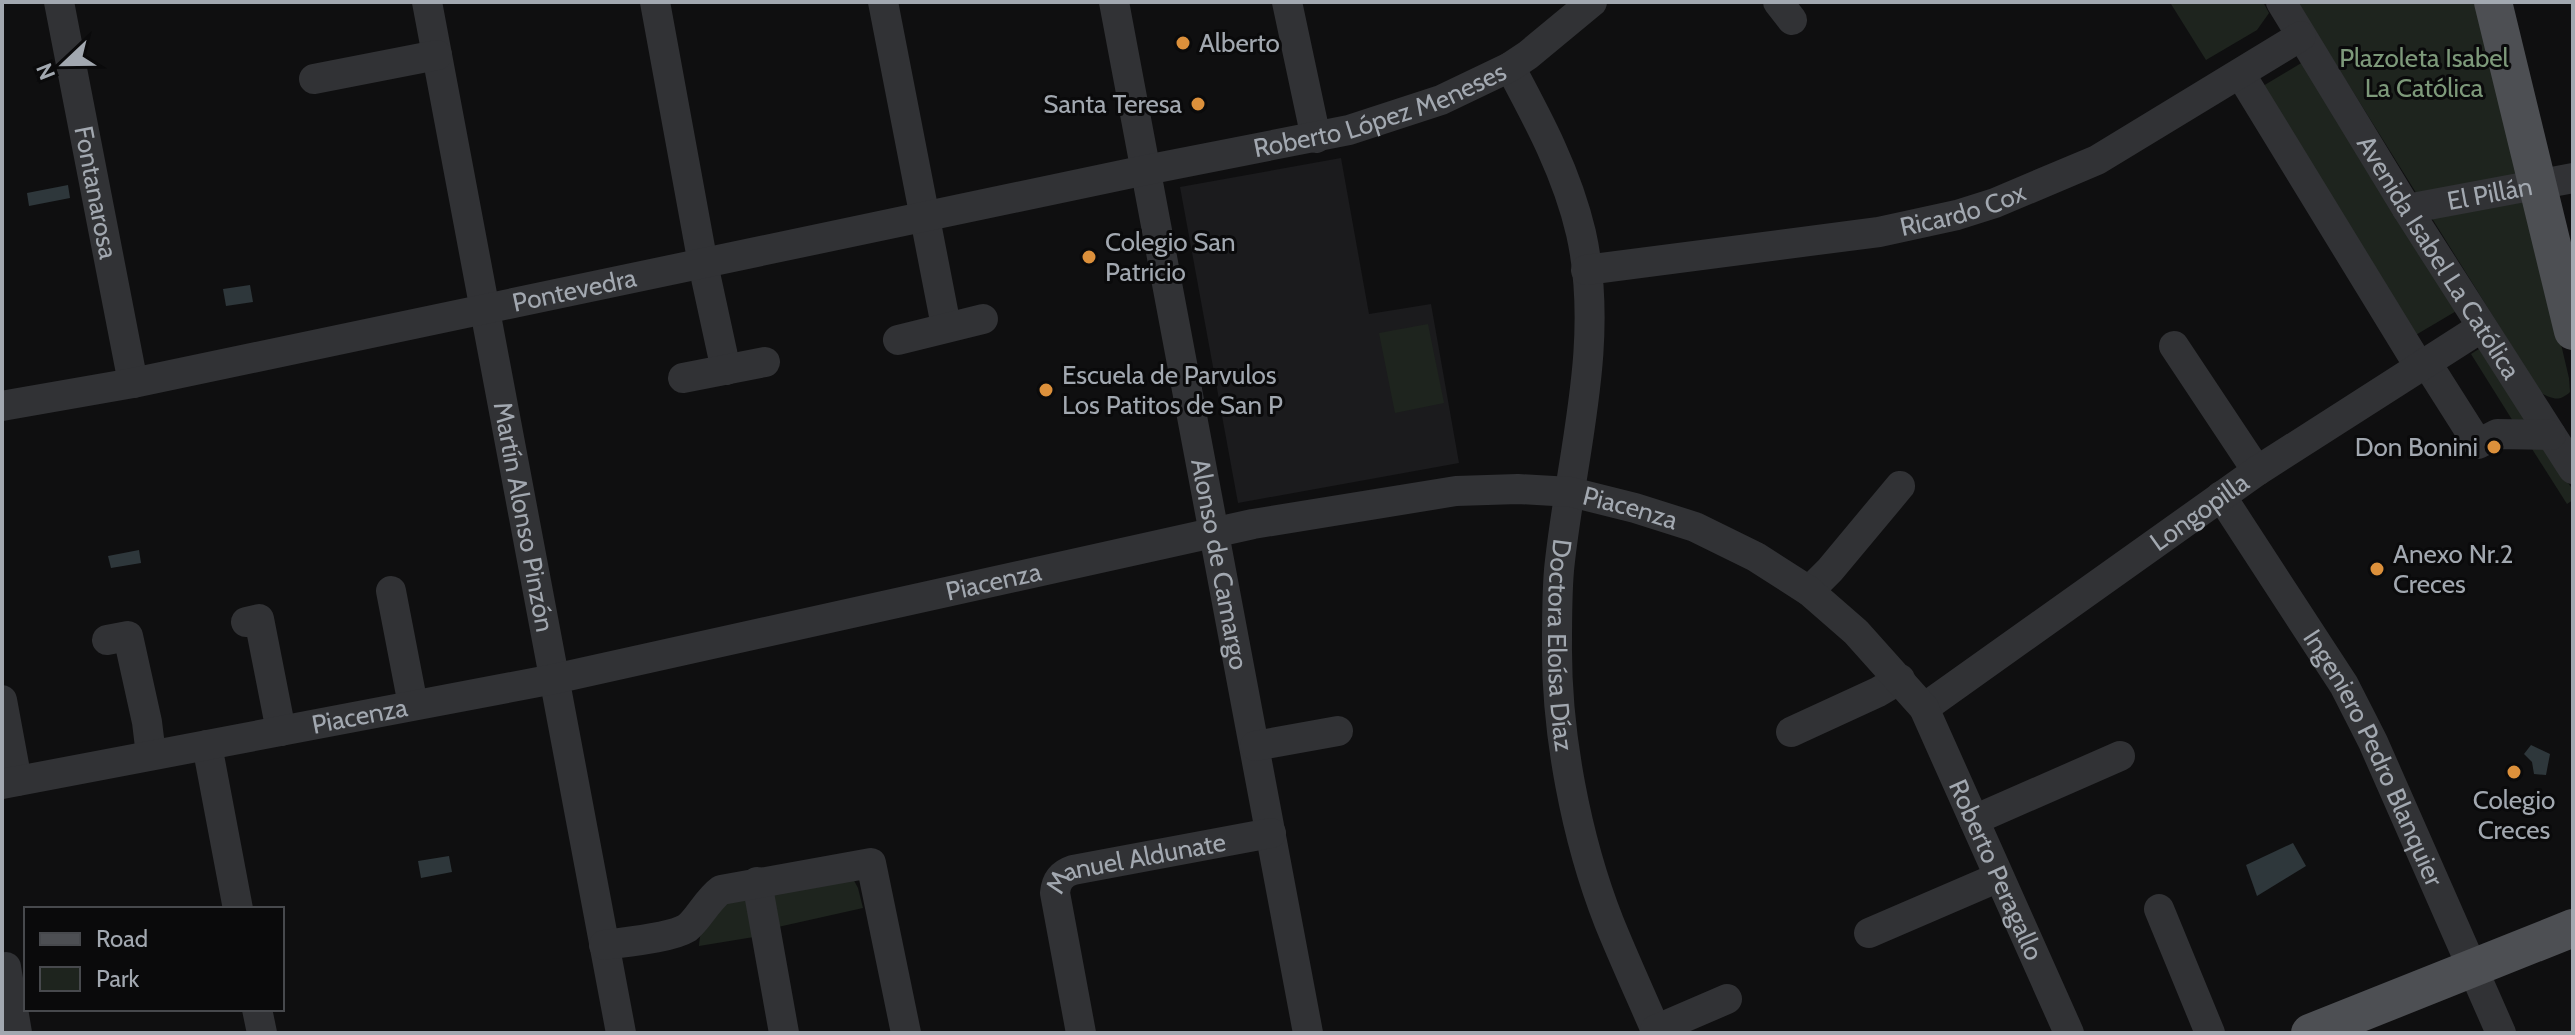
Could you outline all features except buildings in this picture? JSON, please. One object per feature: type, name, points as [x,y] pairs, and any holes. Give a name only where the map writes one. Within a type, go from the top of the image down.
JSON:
[{"type":"main road","points":[[2493,2],[2555,181],[2573,331]]},
{"type":"main road","points":[[2310,1033],[2573,928]]},
{"type":"street","name":"Fontanarosa","points":[[59,2],[133,383]]},
{"type":"street","name":"Martín Alonso Pinzón","points":[[427,2],[621,1033]]},
{"type":"street","points":[[655,2],[703,264],[726,370]]},
{"type":"street","points":[[883,2],[946,326]]},
{"type":"street","name":"Alonso de Camargo","points":[[1114,2],[1308,1033]]},
{"type":"street","points":[[1287,2],[1316,138]]},
{"type":"street","name":"Roberto López Meneses","points":[[1146,170],[1316,138],[1411,111],[1453,95],[1510,67],[1592,2]]},
{"type":"street","name":"Avenida Isabel La Católica","points":[[2281,2],[2407,209],[2573,469]]},
{"type":"street","name":"Ricardo Cox","points":[[1586,270],[1879,232],[1957,215],[2033,189],[2097,160],[2301,36]]},
{"type":"street","points":[[314,79],[437,55]]},
{"type":"street","name":"Doctora Eloísa Díaz","points":[[1510,67],[1551,142],[1569,188],[1582,236],[1589,302],[1587,378],[1559,571],[1557,645],[1565,760],[1580,828],[1608,919],[1656,1031]]},
{"type":"street","points":[[2241,75],[2422,364],[2478,444],[2497,434],[2551,435]]},
{"type":"street","name":"Pontevedra","points":[[2,406],[133,383],[1146,170]]},
{"type":"street","name":"El Pillán","points":[[2407,209],[2555,181]]},
{"type":"street","points":[[898,340],[983,319]]},
{"type":"street","name":"Longopilla","points":[[1924,708],[2257,471],[2482,327]]},
{"type":"street","points":[[2174,346],[2257,471]]},
{"type":"street","points":[[683,378],[765,362]]},
{"type":"street","points":[[1809,591],[1900,486]]},
{"type":"street","name":"Piacenza","points":[[9,783],[554,679],[1215,532],[1456,491],[1518,489],[1571,492],[1695,527],[1756,557],[1809,591],[1856,632],[1924,708]]},
{"type":"street","name":"Ingeniero Pedro Blanquier","points":[[2221,496],[2344,685],[2373,742],[2501,1033]]},
{"type":"street","points":[[391,591],[413,705]]},
{"type":"street","points":[[246,622],[259,619],[281,731]]},
{"type":"street","points":[[107,640],[128,636],[151,755]]},
{"type":"street","points":[[1791,732],[1900,679]]},
{"type":"street","points":[[2,700],[9,783]]},
{"type":"street","name":"Roberto Peragallo","points":[[1924,708],[2069,1033]]},
{"type":"street","points":[[1255,746],[1338,731]]},
{"type":"street","points":[[207,745],[238,907]]},
{"type":"street","points":[[1974,820],[2120,756]]},
{"type":"street","name":"Manuel Aldunate","points":[[1081,1033],[1055,893],[1061,876],[1073,870],[1271,833]]},
{"type":"street","points":[[604,945],[686,928],[710,898],[721,890],[871,863],[906,1033]]},
{"type":"street","points":[[1869,933],[1999,877]]},
{"type":"street","points":[[757,882],[784,1033]]},
{"type":"street","points":[[2159,909],[2210,1033]]},
{"type":"street","points":[[11,966],[17,1033]]},
{"type":"street","points":[[1656,1031],[1727,999]]},
{"type":"street","points":[[257,1011],[262,1033]]},
{"type":"shaded area","points":[[1341,158],[1369,314],[1431,304],[1459,463],[1238,503],[1180,187]]},
{"type":"shaded area","points":[[68,185],[70,198],[29,206],[27,193]]},
{"type":"shaded area","points":[[250,285],[253,302],[226,306],[223,289]]},
{"type":"shaded area","points":[[139,550],[141,563],[111,568],[108,556]]},
{"type":"shaded area","points":[[2531,745],[2550,754],[2546,775],[2534,774],[2532,762],[2524,754]]},
{"type":"shaded area","points":[[2293,843],[2306,866],[2257,896],[2246,865]]},
{"type":"shaded area","points":[[449,856],[452,872],[421,878],[418,861]]},
{"type":"green space","points":[[2263,2],[2269,13],[2257,30],[2206,60],[2171,4]]},
{"type":"green space","name":"Plazoleta Isabel La Católica","points":[[2297,2],[2480,2],[2569,378],[2570,392],[2566,395],[2556,398],[2541,393]]},
{"type":"green space","points":[[2303,62],[2458,310],[2409,339],[2258,89]]},
{"type":"green space","points":[[1428,324],[1444,403],[1395,413],[1379,333]]},
{"type":"green space","points":[[2482,347],[2531,428],[2516,426],[2471,354]]},
{"type":"green space","points":[[2527,441],[2541,443],[2573,490],[2573,500],[2567,504]]},
{"type":"green space","points":[[851,875],[863,908],[778,927],[771,893]]},
{"type":"green space","points":[[751,893],[760,936],[699,946],[704,920],[712,907]]},
{"type":"place","name":"Alberto","points":[[1183,43]]},
{"type":"place","name":"Santa Teresa","points":[[1198,104]]},
{"type":"place","name":"Colegio San Patricio","points":[[1089,257]]},
{"type":"place","name":"Escuela de Parvulos Los Patitos de San P","points":[[1046,390]]},
{"type":"place","name":"Don Bonini","points":[[2494,447]]},
{"type":"place","name":"Anexo Nr.2 Creces","points":[[2377,569]]},
{"type":"place","name":"Colegio Creces","points":[[2514,772]]}]
